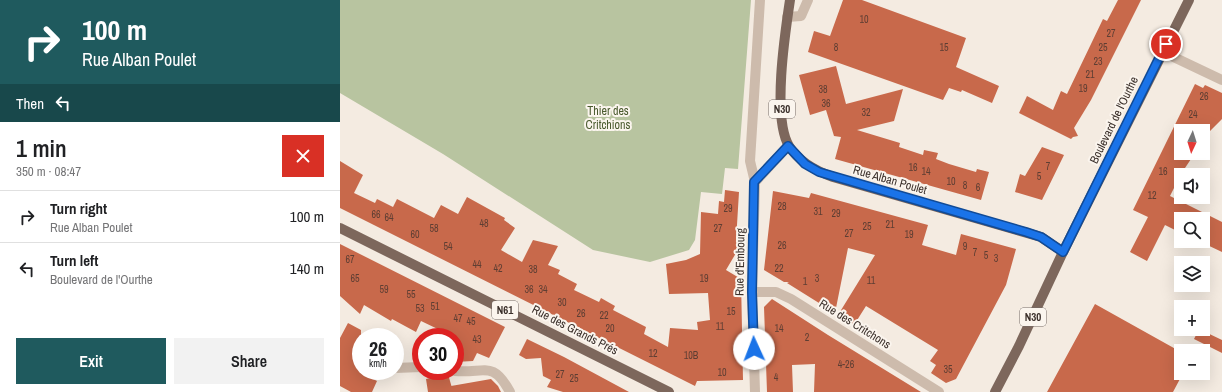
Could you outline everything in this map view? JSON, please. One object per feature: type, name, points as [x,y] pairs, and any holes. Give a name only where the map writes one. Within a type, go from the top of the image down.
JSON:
[{"type":"main road","name":"N30","points":[[787,17],[790,0]]},
{"type":"main road","name":"Boulevard de l'Ourthe","points":[[1063,252],[1188,0]]},
{"type":"main road","name":"Rue Alban Poulet","points":[[787,17],[781,71],[782,126],[788,146],[805,164],[819,172],[1041,237],[1063,252]]},
{"type":"main road","name":"Rue des Grands Prés","points":[[340,228],[670,392]]},
{"type":"main road","name":"N30","points":[[995,392],[1033,318],[1063,252]]},
{"type":"street","points":[[754,182],[750,161],[760,0]]},
{"type":"street","points":[[787,17],[800,16],[808,0]]},
{"type":"street","points":[[1163,52],[1222,80]]},
{"type":"street","points":[[754,182],[788,146]]},
{"type":"street","name":"Rue d'Embourg","points":[[754,182],[752,292],[755,392]]},
{"type":"street","name":"Rue des Critchons","points":[[752,292],[776,292],[791,299],[939,392]]},
{"type":"street","points":[[464,371],[486,370],[496,373],[503,379],[510,392]]},
{"type":"green space","name":"Thier des Critchions","points":[[340,0],[751,0],[738,169],[725,168],[722,194],[701,192],[695,240],[689,250],[650,262],[593,250],[443,154],[340,93]]},
{"type":"building","points":[[843,0],[862,0],[966,38],[956,67],[999,86],[992,103],[962,90],[961,92],[949,88],[943,100],[808,52],[814,31],[830,36]]},
{"type":"building","points":[[1118,0],[1141,0],[1091,100],[1074,128],[1078,136],[1071,139],[1019,113],[1027,96],[1053,110],[1061,91],[1067,94],[1103,19],[1107,21]]},
{"type":"building","points":[[836,66],[846,104],[903,89],[894,121],[857,130],[900,143],[899,147],[923,155],[924,150],[938,153],[936,159],[949,164],[976,172],[977,169],[989,172],[981,200],[835,159],[841,137],[834,136],[826,110],[810,115],[799,75]]},
{"type":"building","points":[[1195,84],[1203,88],[1205,85],[1222,93],[1222,119],[1210,131],[1210,124],[1175,124]]},
{"type":"building","points":[[1174,127],[1174,160],[1190,160],[1185,168],[1174,168],[1174,188],[1170,196],[1174,198],[1174,204],[1186,204],[1202,212],[1174,212],[1174,230],[1165,225],[1147,261],[1130,252],[1148,217],[1133,210]]},
{"type":"building","points":[[1042,147],[1064,155],[1042,200],[1015,192],[1020,174],[1025,176]]},
{"type":"building","points":[[340,161],[363,175],[354,193],[375,203],[377,199],[393,207],[397,199],[434,218],[441,205],[458,214],[467,197],[505,218],[504,220],[515,228],[501,250],[522,262],[533,240],[558,246],[548,265],[560,270],[558,274],[577,284],[574,290],[599,302],[601,298],[615,306],[613,310],[646,327],[644,334],[668,347],[670,328],[698,330],[697,322],[710,320],[708,293],[669,294],[666,264],[686,260],[700,254],[701,212],[718,214],[719,201],[724,202],[725,190],[739,192],[736,241],[743,242],[740,246],[740,256],[736,253],[726,270],[741,279],[743,380],[697,381],[695,386],[340,208]]},
{"type":"building","points":[[773,191],[809,198],[811,193],[928,225],[922,245],[956,255],[961,234],[1016,249],[1006,285],[956,379],[946,383],[931,373],[936,365],[930,361],[938,350],[866,306],[854,325],[838,315],[875,255],[848,248],[835,313],[787,283],[789,282],[784,282],[764,270]]},
{"type":"building","points":[[1210,216],[1222,222],[1222,252],[1210,246]]},
{"type":"building","points":[[340,244],[505,327],[489,358],[477,353],[473,361],[464,362],[464,328],[436,328],[421,321],[418,328],[412,328],[412,330],[392,319],[391,321],[364,305],[360,314],[340,296]]},
{"type":"building","points":[[772,299],[921,392],[814,392],[815,364],[792,365],[793,392],[767,392],[764,307]]},
{"type":"building","points":[[1095,304],[1174,348],[1174,380],[1179,380],[1173,392],[1047,392]]},
{"type":"building","points":[[348,323],[357,328],[352,328],[352,380],[377,381],[372,392],[351,392],[340,386],[340,338]]},
{"type":"building","points":[[1210,334],[1222,340],[1222,353],[1210,347],[1210,344],[1204,344],[1194,339],[1196,336],[1210,336]]},
{"type":"building","points":[[527,339],[629,392],[563,392],[547,387],[551,380],[543,376],[541,358],[526,359],[519,355]]},
{"type":"building","points":[[491,379],[498,386],[501,392],[428,392],[426,380],[450,380],[451,386]]},
{"type":"route","points":[[754,349],[752,292],[754,182],[788,146],[805,164],[819,172],[1026,232],[1041,237],[1063,252],[1166,44]]}]
